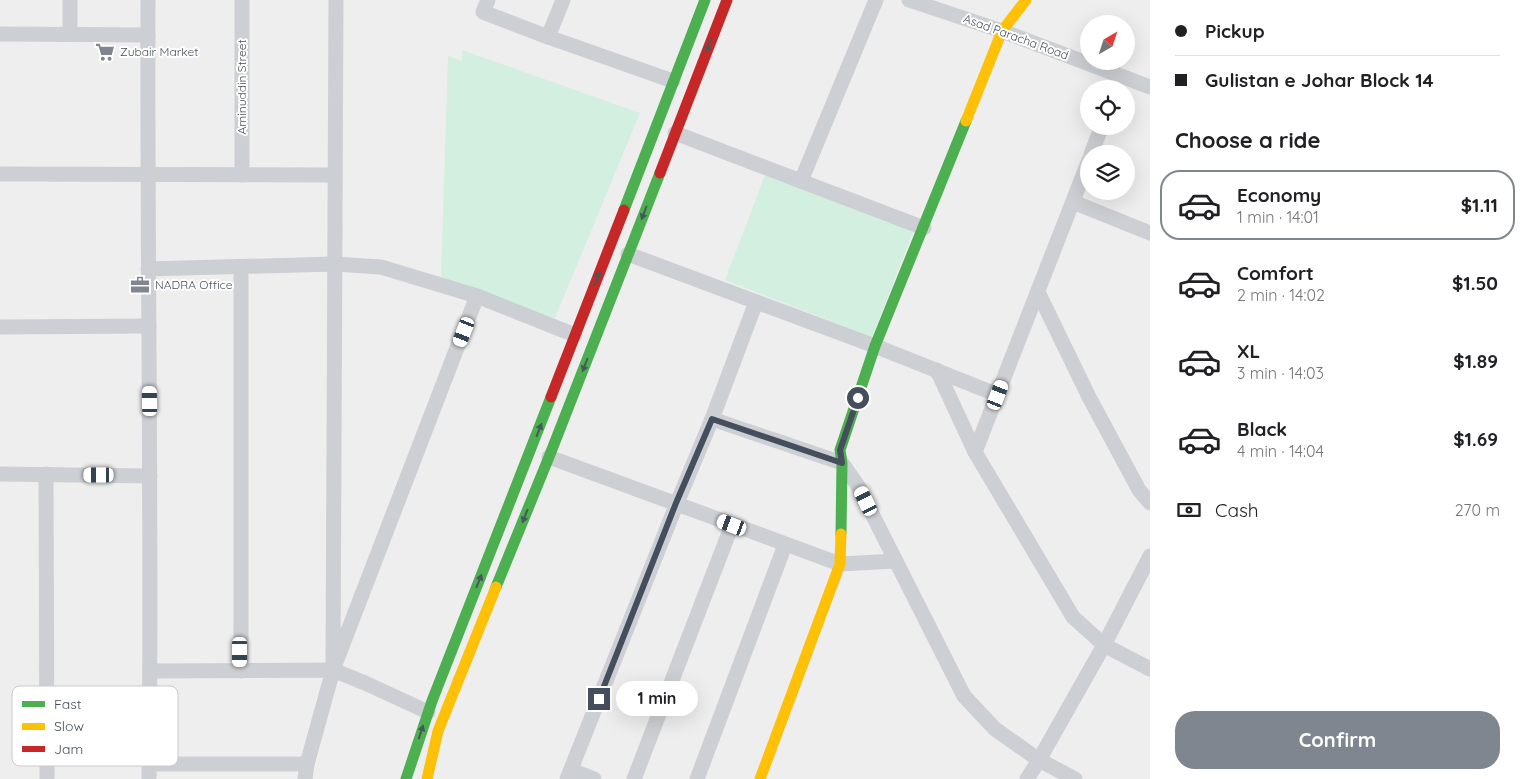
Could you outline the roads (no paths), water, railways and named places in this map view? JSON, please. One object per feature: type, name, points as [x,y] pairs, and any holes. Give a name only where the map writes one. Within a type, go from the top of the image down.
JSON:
[{"type":"street","points":[[70,0],[70,34]]},
{"type":"street","points":[[148,0],[147,174],[151,686]]},
{"type":"street","name":"Aminuddin Street","points":[[242,0],[242,175]]},
{"type":"street","points":[[333,670],[336,0]]},
{"type":"street","points":[[488,0],[483,12],[673,81]]},
{"type":"street","points":[[548,37],[563,0]]},
{"type":"street","points":[[406,779],[428,712],[705,0]]},
{"type":"street","points":[[427,779],[438,731],[549,456],[727,0]]},
{"type":"street","points":[[801,181],[876,0]]},
{"type":"street","name":"Asad Paracha Road","points":[[909,0],[1002,32],[1114,80]]},
{"type":"street","points":[[760,779],[840,564],[842,463],[840,450],[875,346],[1002,32],[1026,0]]},
{"type":"street","points":[[0,34],[148,35]]},
{"type":"street","name":"Asad Paracha Road","points":[[1135,85],[1150,87]]},
{"type":"street","points":[[675,133],[924,228]]},
{"type":"street","points":[[0,174],[334,176]]},
{"type":"street","points":[[633,184],[652,191]]},
{"type":"street","points":[[975,452],[1080,184]]},
{"type":"street","points":[[1073,202],[1150,234]]},
{"type":"street","points":[[628,254],[875,346],[998,395]]},
{"type":"street","points":[[148,270],[334,264],[381,267],[477,296],[575,335]]},
{"type":"street","points":[[240,267],[240,671]]},
{"type":"street","points":[[1038,292],[1089,397],[1139,490],[1150,503]]},
{"type":"street","points":[[305,779],[307,764],[333,670],[477,296]]},
{"type":"street","points":[[594,779],[569,774],[676,503],[712,419],[756,302]]},
{"type":"street","points":[[0,327],[149,326]]},
{"type":"street","points":[[937,370],[975,452],[1073,618],[1104,645],[1150,669]]},
{"type":"street","points":[[712,419],[842,463],[858,486],[964,696],[995,729],[1039,760],[1075,779]]},
{"type":"street","points":[[549,456],[840,564],[896,562]]},
{"type":"street","points":[[0,474],[150,476]]},
{"type":"street","points":[[46,474],[47,686]]},
{"type":"street","points":[[519,480],[536,488]]},
{"type":"street","points":[[634,779],[732,525]]},
{"type":"street","points":[[696,779],[785,545]]},
{"type":"street","points":[[1027,779],[1104,645],[1150,556]]},
{"type":"street","points":[[151,671],[333,670],[428,712]]},
{"type":"street","points":[[149,772],[307,764]]},
{"type":"street","points":[[47,766],[47,779]]},
{"type":"place","name":"Zubair Market","points":[[105,52]]},
{"type":"place","name":"NADRA Office","points":[[140,285]]}]
